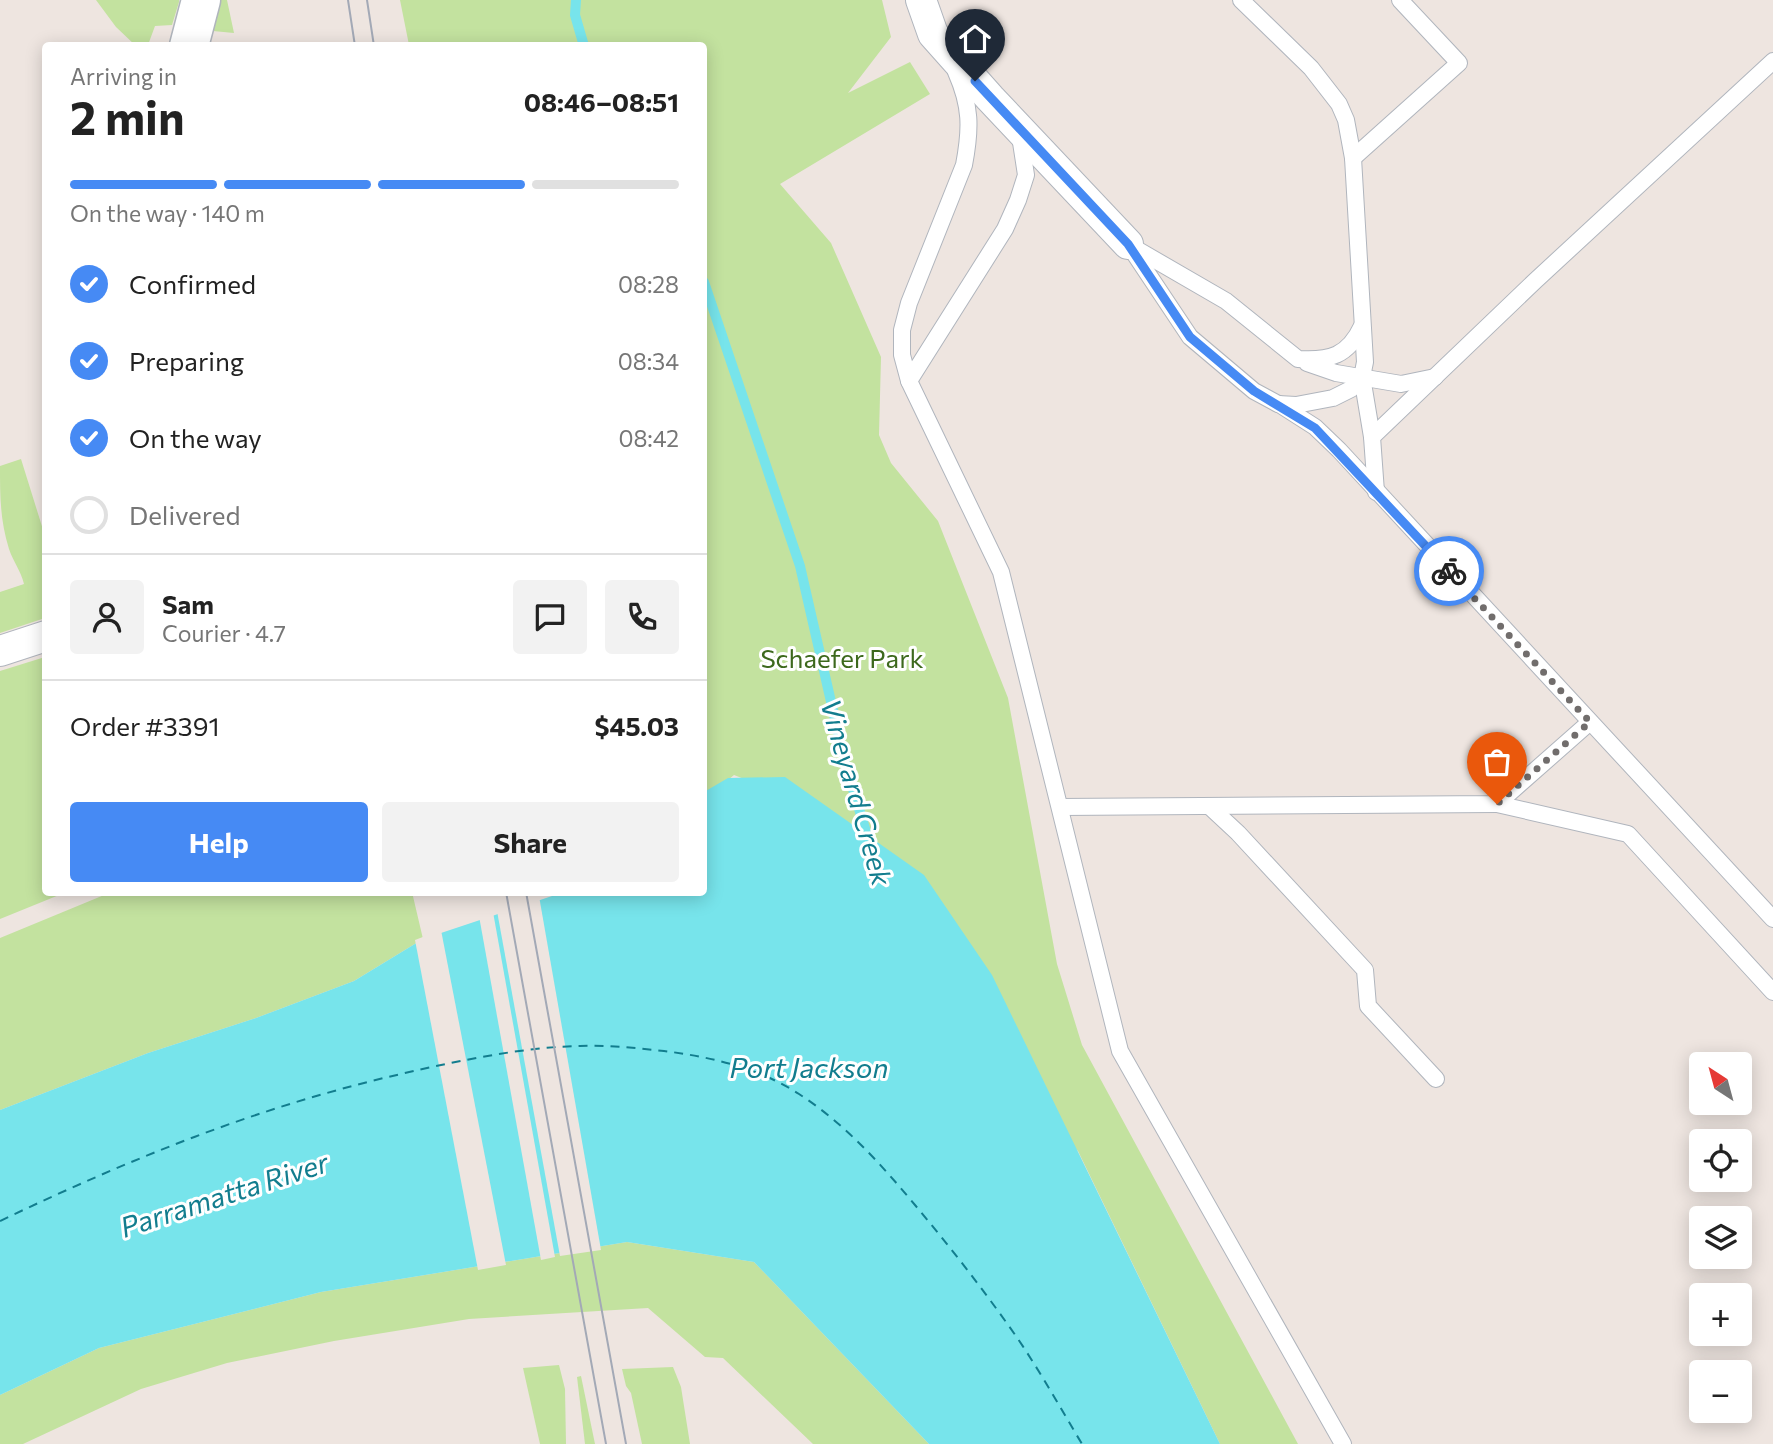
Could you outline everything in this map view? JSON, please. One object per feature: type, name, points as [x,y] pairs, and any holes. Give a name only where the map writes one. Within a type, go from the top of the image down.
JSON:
[{"type":"street","points":[[190,42],[201,0]]},
{"type":"street","points":[[921,0],[933,34],[944,47],[1128,244]]},
{"type":"street","points":[[0,651],[42,637]]},
{"type":"lane","points":[[1241,0],[1311,68],[1339,104],[1346,121],[1353,158],[1365,362],[1362,377],[1372,437],[1376,492]]},
{"type":"lane","points":[[1353,158],[1459,63],[1400,0]]},
{"type":"lane","points":[[944,47],[964,91],[970,115],[969,141],[964,165],[909,303],[902,330],[902,355],[909,381],[1001,572],[1120,1051],[1343,1444]]},
{"type":"lane","points":[[1372,437],[1773,61]]},
{"type":"lane","points":[[909,381],[1005,229],[1018,200],[1026,175],[1025,154],[1019,128]]},
{"type":"lane","points":[[1128,244],[1226,300],[1298,359],[1336,373],[1401,384],[1434,377]]},
{"type":"lane","points":[[1128,244],[1190,337],[1254,391],[1315,428],[1339,450],[1773,919]]},
{"type":"lane","points":[[1298,359],[1330,358],[1342,353],[1354,342],[1363,324]]},
{"type":"lane","points":[[1278,404],[1296,405],[1333,398],[1351,388],[1362,377]]},
{"type":"lane","points":[[1497,804],[1590,722]]},
{"type":"lane","points":[[1060,807],[1497,804],[1628,834],[1773,992]]},
{"type":"lane","points":[[1209,806],[1238,833],[1365,970],[1368,1006],[1436,1079]]},
{"type":"green space","points":[[96,0],[179,0],[172,25],[155,26],[149,42],[132,42],[116,27]]},
{"type":"green space","points":[[220,0],[227,0],[234,33],[213,31]]},
{"type":"green space","name":"Schaefer Park","points":[[400,0],[882,0],[891,37],[848,93],[910,62],[930,94],[780,184],[831,243],[881,357],[879,435],[891,463],[938,521],[1008,698],[1057,964],[1082,1045],[1298,1444],[1220,1444],[1078,1151],[1060,1135],[836,815],[734,775],[707,798],[707,42],[408,42]]},
{"type":"green space","points":[[21,459],[42,526],[42,619],[0,633],[0,592],[24,584],[9,549],[4,528],[0,466]]},
{"type":"green space","points":[[42,658],[42,896],[57,896],[0,919],[0,671]]},
{"type":"green space","points":[[102,896],[413,896],[423,939],[354,981],[256,1018],[148,1053],[0,1110],[0,938]]},
{"type":"green space","points":[[627,1242],[754,1262],[929,1444],[813,1444],[723,1358],[705,1357],[648,1308],[469,1319],[334,1341],[227,1363],[141,1389],[23,1444],[0,1444],[0,1395],[99,1348],[321,1292]]},
{"type":"green space","points":[[559,1365],[565,1389],[566,1444],[540,1444],[523,1368]]},
{"type":"green space","points":[[673,1367],[681,1387],[690,1444],[642,1444],[631,1393],[626,1386],[622,1369]]},
{"type":"green space","points":[[581,1376],[595,1444],[585,1444],[577,1377]]},
{"type":"water","name":"Port Jackson","points":[[785,777],[924,875],[992,975],[1220,1444],[929,1444],[754,1262],[627,1242],[321,1292],[99,1348],[0,1395],[0,1110],[148,1053],[256,1018],[354,981],[423,939],[552,896],[707,896],[707,790],[728,778]]},
{"type":"pier","points":[[539,896],[601,1250],[560,1256],[497,911]]},
{"type":"pier","points":[[493,912],[555,1257],[541,1260],[479,916]]},
{"type":"pier","points":[[441,930],[506,1265],[478,1270],[415,940]]},
{"type":"waterway","name":"Vineyard Creek","points":[[576,0],[575,15],[583,42]]},
{"type":"waterway","name":"Vineyard Creek","points":[[707,291],[800,566],[845,763],[871,848]]},
{"type":"ferry route","points":[[0,1221],[95,1177],[190,1138],[287,1105],[388,1077],[484,1057],[557,1047],[622,1047],[699,1057],[734,1065],[784,1085],[832,1118],[861,1145],[889,1174],[968,1271],[1018,1339],[1082,1444]]},
{"type":"tram line","points":[[348,0],[354,42]]},
{"type":"tram line","points":[[367,0],[373,42]]},
{"type":"tram line","points":[[507,896],[606,1444]]},
{"type":"tram line","points":[[527,896],[626,1444]]},
{"type":"way so far","points":[[1449,571],[1590,722],[1497,804]]},
{"type":"route","points":[[975,81],[1128,244],[1190,337],[1254,391],[1315,428],[1339,450],[1449,571]]},
{"type":"water label","name":"Parramatta River","points":[[224,1194]]}]
